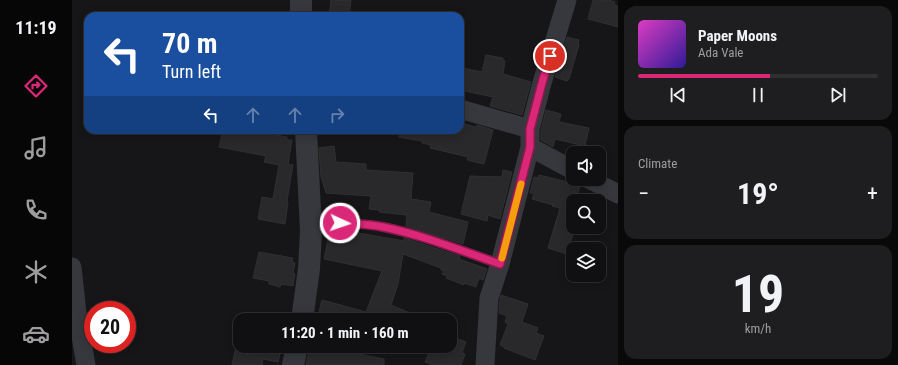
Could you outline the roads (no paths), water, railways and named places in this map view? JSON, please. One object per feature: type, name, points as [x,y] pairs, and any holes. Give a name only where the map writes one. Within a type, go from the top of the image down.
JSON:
[{"type":"street","points":[[301,0],[301,12]]},
{"type":"street","points":[[485,365],[489,298],[500,264],[542,83],[567,0]]},
{"type":"street","points":[[464,111],[530,138],[566,165]]},
{"type":"street","points":[[303,313],[309,269],[311,222],[306,134]]},
{"type":"street","points":[[603,186],[618,194]]},
{"type":"street","points":[[72,267],[77,312],[86,365]]},
{"type":"street","points":[[294,365],[296,353]]},
{"type":"lane","points":[[311,222],[382,227],[411,234],[500,264]]}]
